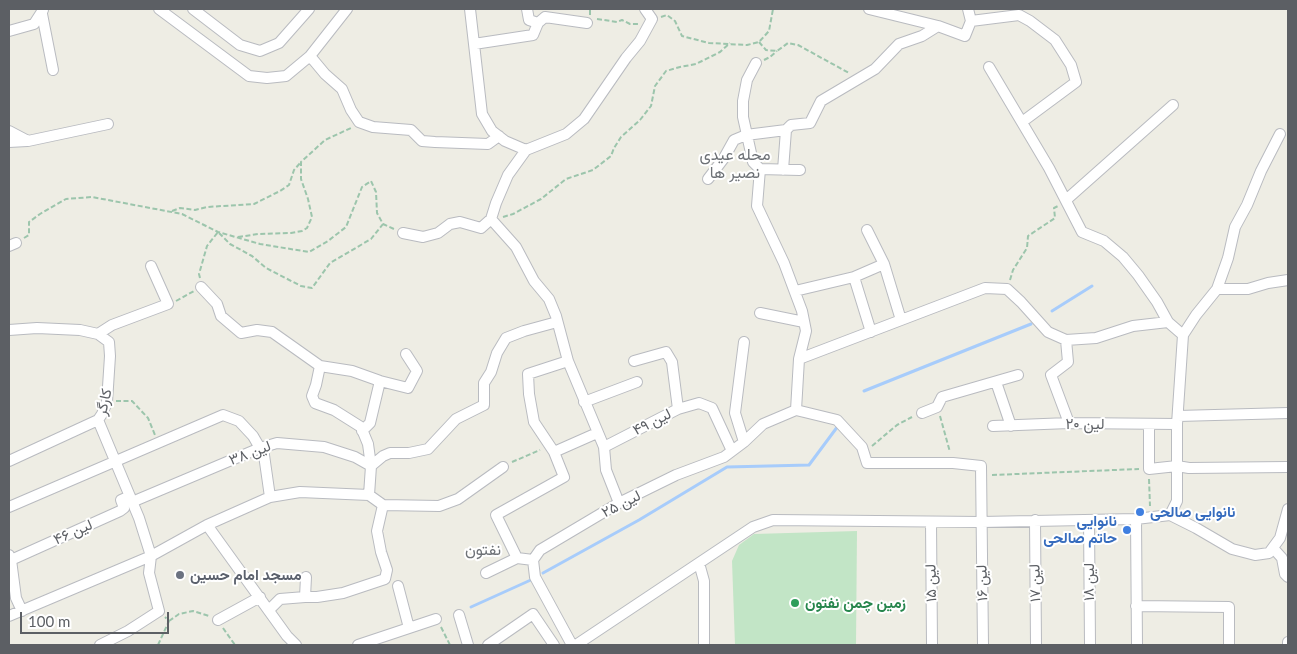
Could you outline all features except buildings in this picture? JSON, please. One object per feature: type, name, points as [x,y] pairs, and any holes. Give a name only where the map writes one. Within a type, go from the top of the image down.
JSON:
[{"type":"street","points":[[159,9],[250,76],[267,78],[286,76],[310,56],[347,9]]},
{"type":"street","points":[[193,9],[240,44],[260,51],[279,43],[309,9]]},
{"type":"street","points":[[470,9],[482,114],[492,131],[498,136],[526,150]]},
{"type":"street","points":[[527,9],[529,20],[538,23]]},
{"type":"street","points":[[403,233],[424,237],[438,233],[450,224],[460,222],[480,228],[491,219],[508,175],[526,150],[566,134],[584,119],[640,41],[652,19],[645,9]]},
{"type":"street","points":[[869,9],[938,26],[965,36],[971,20],[968,9]]},
{"type":"street","points":[[9,31],[34,24],[42,11]]},
{"type":"street","points":[[42,11],[53,70]]},
{"type":"street","points":[[971,20],[1019,16],[1030,21],[1055,40],[1070,65],[1076,82],[1022,122]]},
{"type":"street","points":[[474,44],[533,35],[538,23],[545,17],[587,23]]},
{"type":"street","points":[[708,179],[724,158],[734,140],[746,135],[786,130],[791,125],[810,123],[820,101],[875,69],[900,44],[922,36],[938,26]]},
{"type":"street","points":[[310,56],[325,74],[342,89],[351,110],[359,122],[373,127],[411,130],[422,141],[488,144],[498,136]]},
{"type":"street","points":[[756,63],[747,80],[743,101],[743,117],[753,162],[760,169],[800,170]]},
{"type":"street","points":[[989,67],[1066,200],[1082,232],[1104,241],[1123,257],[1152,295],[1168,322],[1183,335]]},
{"type":"street","points":[[1066,200],[1173,105]]},
{"type":"street","points":[[9,142],[28,141],[108,124]]},
{"type":"street","points":[[783,170],[786,130]]},
{"type":"street","points":[[9,131],[28,141]]},
{"type":"street","points":[[1170,515],[1177,501],[1178,420],[1183,335],[1217,289],[1228,258],[1235,227],[1280,134]]},
{"type":"street","points":[[760,169],[757,206],[784,263],[802,310],[806,330],[799,359],[796,410],[837,420],[862,447],[867,463],[953,463],[981,466]]},
{"type":"street","points":[[491,219],[516,247],[534,281],[550,300],[568,361],[604,447],[606,470],[619,503]]},
{"type":"street","points":[[867,230],[884,264],[901,320]]},
{"type":"street","points":[[795,291],[854,277],[884,264]]},
{"type":"street","points":[[9,330],[37,328],[80,330],[98,334],[112,325],[168,304],[151,266]]},
{"type":"street","points":[[854,277],[871,332]]},
{"type":"street","points":[[1217,289],[1248,289],[1268,282],[1288,280]]},
{"type":"street","points":[[201,287],[217,304],[221,316],[241,333],[257,330],[272,332],[320,366],[352,371],[408,388],[417,372],[406,354]]},
{"type":"street","points":[[799,359],[985,288],[1007,289],[1048,332],[1066,340],[1096,338],[1132,326],[1168,322]]},
{"type":"street","points":[[760,313],[804,322]]},
{"type":"street","points":[[371,466],[390,453],[409,453],[428,449],[456,420],[470,410],[484,405],[484,383],[506,338],[557,322]]},
{"type":"street","name":"کارگر","points":[[98,334],[109,342],[110,356],[106,402],[98,420],[131,499],[152,556]]},
{"type":"street","points":[[1066,340],[1068,362],[1051,375],[1069,423]]},
{"type":"street","points":[[744,342],[735,412],[744,442]]},
{"type":"street","points":[[634,361],[666,352],[672,362],[678,409]]},
{"type":"street","points":[[517,558],[496,515],[564,477],[554,452],[534,422],[528,374],[568,361]]},
{"type":"street","points":[[320,366],[312,396],[315,403],[334,410],[361,428],[368,444],[371,466],[369,496]]},
{"type":"street","points":[[922,413],[937,407],[942,397],[1018,375]]},
{"type":"street","points":[[362,431],[370,423],[380,381]]},
{"type":"street","points":[[584,402],[637,382]]},
{"type":"street","points":[[996,382],[1011,426]]},
{"type":"street","name":"لین ۴۹","points":[[604,447],[678,409],[699,403],[712,408],[732,450]]},
{"type":"street","name":"لین ۲۵","points":[[533,560],[540,550],[619,503],[676,475],[724,457],[763,424],[796,410]]},
{"type":"street","name":"لین ۲۰","points":[[993,426],[1069,423],[1149,424],[1178,420],[1288,414]]},
{"type":"street","points":[[9,507],[223,415],[239,421],[253,436],[260,448],[264,455],[270,497]]},
{"type":"street","points":[[9,461],[98,420]]},
{"type":"street","points":[[1149,424],[1149,469],[1177,466],[1190,468],[1288,467]]},
{"type":"street","points":[[554,452],[597,433]]},
{"type":"street","name":"لین ۳۸","points":[[131,499],[277,443],[324,447],[356,457],[371,466]]},
{"type":"street","name":"لین ۱۶","points":[[981,466],[983,645]]},
{"type":"street","points":[[9,616],[152,556],[207,525],[270,497],[300,492],[369,496],[383,505],[439,506],[458,499],[503,467]]},
{"type":"street","name":"لین ۴۶","points":[[10,558],[120,511],[124,508],[122,500],[131,499]]},
{"type":"street","points":[[269,610],[280,599],[317,597],[343,593],[385,579],[387,570],[381,552],[378,530],[383,505]]},
{"type":"street","points":[[576,645],[753,527],[773,520],[981,522],[1136,519],[1170,515],[1232,550],[1255,555],[1269,553],[1273,548],[1280,538],[1288,509]]},
{"type":"street","points":[[1136,519],[1137,645]]},
{"type":"street","name":"لین ۱۷","points":[[1034,520],[1036,645]]},
{"type":"street","name":"لین ۱۸","points":[[1089,520],[1090,645]]},
{"type":"street","name":"لین ۱۵","points":[[931,522],[932,645]]},
{"type":"street","points":[[207,525],[296,645]]},
{"type":"street","points":[[1273,548],[1282,558],[1284,574],[1288,577]]},
{"type":"street","points":[[100,645],[128,631],[160,611],[149,573],[152,556]]},
{"type":"street","points":[[10,558],[16,598],[22,611]]},
{"type":"street","points":[[486,573],[517,558],[533,560],[535,576],[572,645]]},
{"type":"street","points":[[699,563],[704,582],[704,645]]},
{"type":"street","points":[[305,597],[306,577]]},
{"type":"street","points":[[398,586],[409,628]]},
{"type":"street","points":[[218,620],[260,597]]},
{"type":"street","points":[[1136,606],[1229,607],[1229,645]]},
{"type":"street","points":[[488,645],[534,614],[554,645]]},
{"type":"street","points":[[459,615],[468,645]]},
{"type":"street","points":[[358,645],[436,619]]},
{"type":"path","points":[[587,23],[589,17],[617,22],[622,20],[630,24],[642,24],[666,15],[675,21],[682,36],[709,43],[747,45],[759,42],[768,31],[773,9]]},
{"type":"path","points":[[759,42],[766,50],[777,51]]},
{"type":"path","points":[[491,219],[513,214],[541,199],[566,180],[593,170],[611,156],[621,137],[640,120],[651,106],[655,86],[666,71],[696,64],[720,52],[730,43]]},
{"type":"path","points":[[756,63],[770,57],[788,43],[798,45],[859,79]]},
{"type":"path","points":[[170,212],[180,208],[194,210],[207,207],[254,204],[280,192],[289,185],[294,170],[325,140],[351,128],[359,122]]},
{"type":"path","points":[[235,237],[291,233],[307,228],[312,218],[301,179],[301,162]]},
{"type":"path","points":[[12,244],[29,235],[29,222],[66,198],[92,197],[182,214],[218,232],[260,244],[309,252],[328,241],[346,227],[362,187],[371,181],[376,192],[377,213],[383,224],[403,233]]},
{"type":"path","points":[[1007,289],[1013,270],[1027,248],[1028,236],[1055,218],[1054,208],[1066,200]]},
{"type":"path","points":[[218,232],[230,244],[252,256],[266,268],[301,286],[312,288],[330,263],[371,239],[383,224]]},
{"type":"path","points":[[168,304],[187,296],[201,287],[199,274],[207,246],[218,232]]},
{"type":"path","points":[[106,402],[132,401],[148,418],[158,442]]},
{"type":"path","points":[[937,407],[953,463]]},
{"type":"path","points":[[862,447],[871,447],[897,425],[922,413]]},
{"type":"path","points":[[503,467],[529,453],[543,449],[554,452]]},
{"type":"path","points":[[981,466],[989,475],[1149,469],[1150,517]]},
{"type":"path","points":[[160,611],[169,621]]},
{"type":"path","points":[[158,645],[169,621],[179,614],[193,611],[218,620],[235,645]]},
{"type":"path","points":[[436,619],[450,645]]},
{"type":"green space","name":"زمین چمن نفتون","points":[[857,531],[856,645],[735,645],[732,561],[739,545],[754,534]]},
{"type":"waterway","points":[[1052,311],[1092,286]]},
{"type":"waterway","points":[[864,391],[1031,324]]},
{"type":"waterway","points":[[543,573],[639,520],[727,467],[809,465],[838,426]]},
{"type":"waterway","points":[[471,607],[533,579]]},
{"type":"place","name":"نانوایی صالحی","points":[[1140,512]]},
{"type":"place","name":"نانوایی حاتم صالحی","points":[[1127,530]]},
{"type":"place","name":"مسجد امام حسین","points":[[180,575]]},
{"type":"place","name":"زمین چمن نفتون","points":[[795,603]]},
{"type":"district","name":"محله عیدی نصیر ها","points":[[735,164]]},
{"type":"district","name":"نفتون","points":[[483,550]]}]
